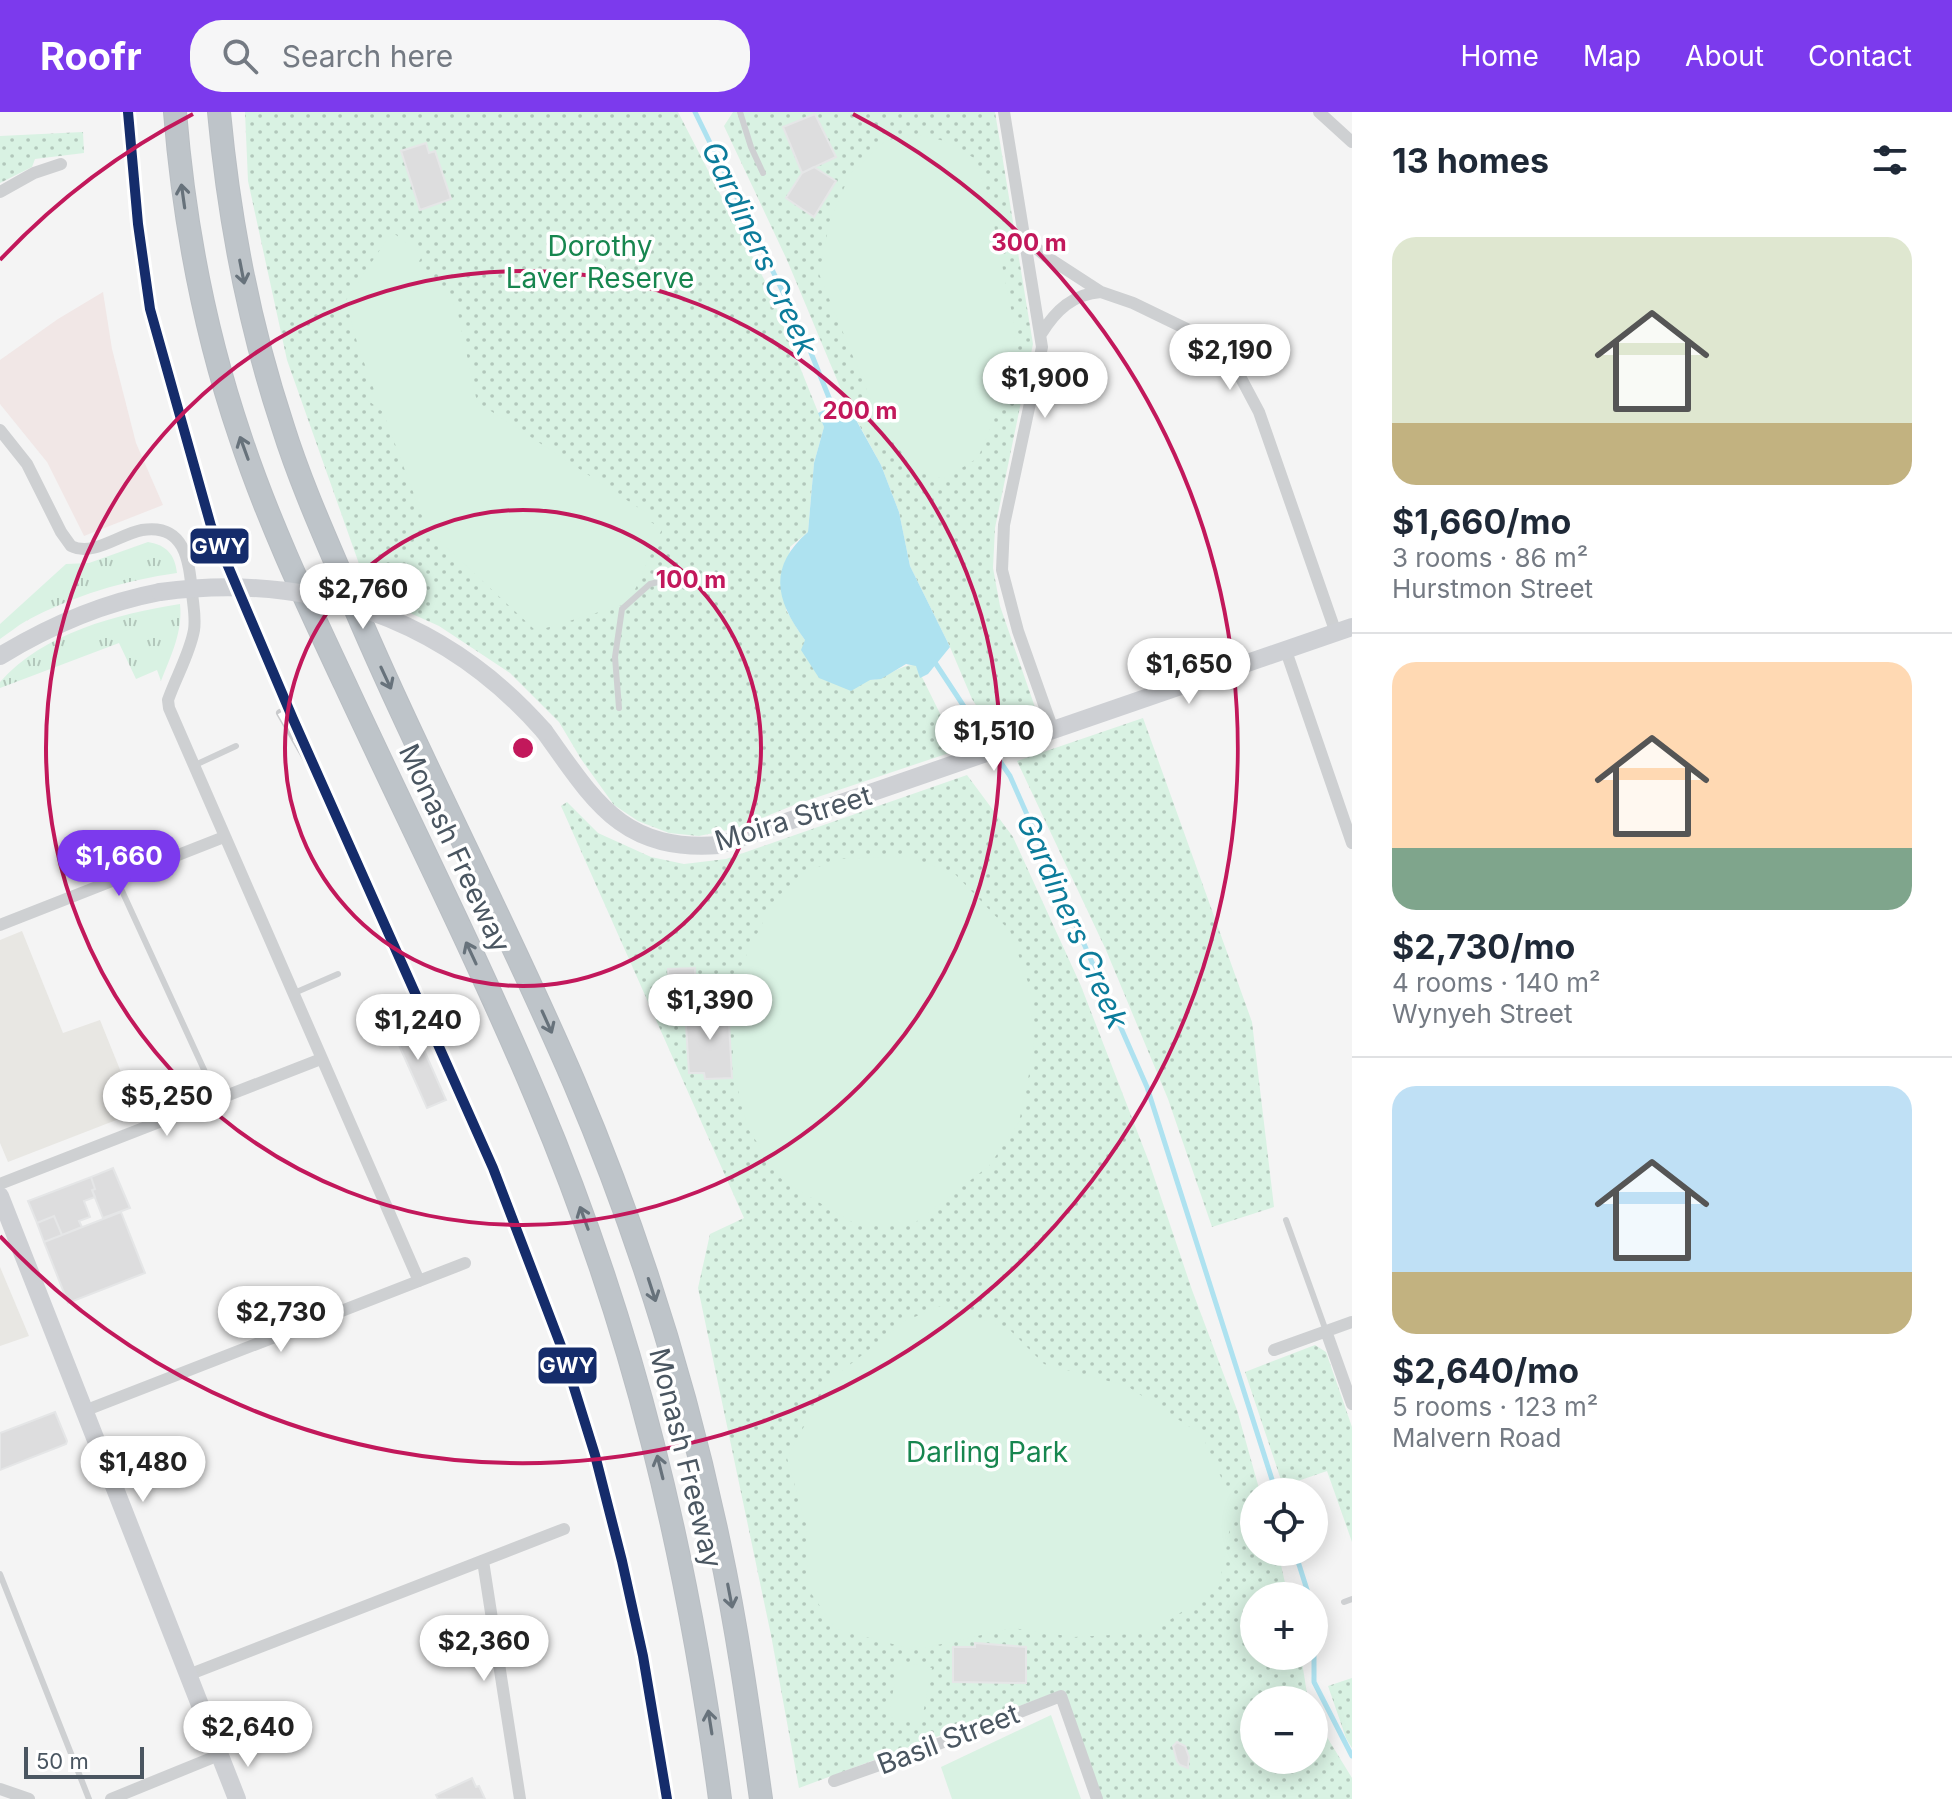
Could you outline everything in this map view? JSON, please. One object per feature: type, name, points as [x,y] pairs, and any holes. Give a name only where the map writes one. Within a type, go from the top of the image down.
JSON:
[{"type":"highway","name":"Monash Freeway","points":[[175,112],[188,232],[215,355],[240,438],[272,521],[326,643],[537,1099],[569,1176],[612,1299],[656,1450],[676,1536],[696,1633],[720,1799]]},
{"type":"highway","name":"Monash Freeway","points":[[219,112],[225,174],[242,272],[283,428],[365,633],[574,1081],[652,1290],[695,1437],[720,1547],[737,1634],[761,1799]]},
{"type":"main road","name":"Moira Street","points":[[0,656],[82,613],[160,592],[210,586],[279,588],[363,608],[416,631],[464,659],[513,698],[544,731],[606,813],[657,842],[691,847],[719,845],[1344,630]]},
{"type":"main road","points":[[2,1204],[237,1799]]},
{"type":"street","points":[[1004,112],[1041,334],[1040,360],[1004,525],[1001,555],[1009,603],[1053,730]]},
{"type":"street","points":[[1319,112],[1352,142]]},
{"type":"street","points":[[0,192],[34,173],[61,164]]},
{"type":"street","points":[[1025,239],[1101,292],[1133,303],[1197,334],[1213,344],[1234,365],[1259,412],[1344,630]]},
{"type":"street","points":[[1041,334],[1067,303],[1088,293],[1101,292]]},
{"type":"street","points":[[0,430],[27,464],[63,537],[74,548],[91,548],[150,530],[168,533],[181,544],[190,570],[194,627],[168,700],[169,708],[419,1281]]},
{"type":"street","points":[[1286,651],[1352,843]]},
{"type":"street","points":[[0,925],[224,837]]},
{"type":"street","points":[[0,1184],[321,1059]]},
{"type":"street","points":[[84,1411],[465,1263]]},
{"type":"street","points":[[1274,1350],[1352,1322]]},
{"type":"street","points":[[1326,1331],[1352,1404]]},
{"type":"street","points":[[188,1675],[564,1529]]},
{"type":"street","points":[[483,1561],[520,1799]]},
{"type":"street","name":"Basil Street","points":[[834,1781],[1061,1696],[1097,1799]]},
{"type":"street","points":[[111,1799],[219,1755]]},
{"type":"street","points":[[0,1789],[29,1799]]},
{"type":"lane","points":[[740,112],[763,173]]},
{"type":"lane","points":[[619,708],[615,657],[622,609],[650,584],[683,576]]},
{"type":"lane","points":[[193,766],[236,746]]},
{"type":"lane","points":[[117,880],[217,1099]]},
{"type":"lane","points":[[292,994],[338,974]]},
{"type":"lane","points":[[1286,1220],[1326,1331]]},
{"type":"lane","points":[[0,1574],[89,1799]]},
{"type":"shaded area","points":[[103,292],[112,349],[136,443],[163,505],[84,536],[47,462],[0,404],[0,360]]},
{"type":"shaded area","points":[[22,931],[63,1033],[100,1020],[137,1112],[8,1162],[0,1143],[0,940]]},
{"type":"shaded area","points":[[0,1267],[29,1336],[0,1346]]},
{"type":"green space","name":"Dorothy Laver Reserve","points":[[245,112],[678,112],[767,285],[824,427],[814,463],[808,532],[790,547],[786,610],[805,640],[870,680],[916,665],[958,750],[794,805],[737,828],[699,836],[669,833],[638,821],[614,805],[559,722],[510,673],[439,626],[370,595],[287,360],[248,181]]},
{"type":"green space","points":[[733,112],[995,112],[1033,344],[995,528],[993,568],[1000,606],[1038,716],[1003,732],[981,713],[972,699],[910,566],[899,512],[881,465],[845,399],[787,260],[724,126]]},
{"type":"green space","points":[[83,132],[84,153],[35,159],[32,167],[0,183],[0,136]]},
{"type":"green space","points":[[913,134],[945,141],[974,158],[987,192],[1016,333],[997,412],[978,458],[943,479],[913,470],[877,415],[819,274],[830,220],[850,174],[885,141]]},
{"type":"green space","points":[[392,232],[423,255],[418,263],[457,309],[477,402],[648,514],[646,519],[662,529],[629,603],[536,631],[427,529],[383,412],[366,399],[374,390],[344,303]]},
{"type":"green space","points":[[148,542],[169,552],[177,573],[138,580],[81,597],[26,621],[0,639],[0,624],[66,564],[89,563]]},
{"type":"green space","points":[[180,604],[178,634],[161,681],[157,670],[136,679],[119,643],[0,688],[0,682],[17,665],[59,638],[107,620]]},
{"type":"green space","points":[[1143,718],[1252,1022],[1274,1207],[1212,1227],[1168,1099],[1106,950],[1017,761]]},
{"type":"green space","name":"Darling Park","points":[[967,775],[1013,837],[1081,986],[1149,1162],[1237,1410],[1256,1478],[1240,1478],[1240,1566],[1281,1566],[1285,1582],[1240,1582],[1240,1670],[1303,1670],[1306,1686],[1240,1686],[1240,1774],[1328,1774],[1328,1739],[1352,1778],[1352,1799],[1099,1799],[1057,1692],[799,1788],[771,1635],[698,1288],[710,1234],[744,1218],[561,806],[567,802],[598,833],[651,857],[684,864],[726,859]]},
{"type":"green space","points":[[906,856],[954,873],[1010,931],[1030,988],[1034,1050],[1019,1122],[989,1166],[916,1222],[852,1222],[783,1181],[748,1129],[732,1066],[739,970],[773,902],[801,874],[838,859]]},
{"type":"green space","points":[[943,1305],[1009,1329],[1044,1364],[1127,1386],[1202,1435],[1234,1506],[1219,1587],[1150,1633],[1074,1637],[1013,1628],[915,1650],[836,1629],[808,1589],[806,1524],[787,1458],[828,1382],[905,1321]]},
{"type":"green space","points":[[1315,1345],[1326,1352],[1352,1427],[1352,1542],[1327,1471],[1306,1478],[1280,1478],[1245,1372]]},
{"type":"green space","points":[[899,1661],[932,1668],[921,1724],[888,1717]]},
{"type":"green space","points":[[1352,1678],[1352,1748],[1346,1738],[1328,1686]]},
{"type":"green space","points":[[1051,1715],[1081,1799],[952,1799],[941,1767]]},
{"type":"water","points":[[845,400],[881,465],[899,512],[910,566],[950,647],[928,674],[920,678],[916,666],[906,664],[881,679],[870,680],[851,691],[819,678],[801,650],[805,640],[787,611],[780,584],[786,558],[808,532],[814,463],[824,427],[818,413]]},
{"type":"building","points":[[815,114],[836,157],[802,173],[783,127]]},
{"type":"building","points":[[426,143],[429,153],[435,151],[451,199],[420,210],[401,151]]},
{"type":"building","points":[[814,167],[836,181],[814,217],[786,198],[802,173]]},
{"type":"building","points":[[695,968],[696,1012],[670,1013],[668,969]]},
{"type":"building","points":[[728,1004],[732,1078],[705,1079],[704,1073],[689,1073],[686,1025],[680,1025],[680,1018],[702,1018],[701,1005]]},
{"type":"building","points":[[445,1014],[454,1034],[444,1039],[434,1018]]},
{"type":"building","points":[[409,1016],[446,1100],[427,1108],[390,1025]]},
{"type":"building","points":[[113,1168],[130,1208],[103,1218],[92,1190],[95,1189],[91,1177]]},
{"type":"building","points":[[91,1177],[95,1197],[84,1201],[90,1217],[79,1221],[82,1227],[62,1235],[54,1216],[37,1223],[28,1201]]},
{"type":"building","points":[[121,1212],[145,1273],[68,1303],[44,1242]]},
{"type":"building","points":[[54,1216],[62,1235],[44,1242],[37,1223]]},
{"type":"building","points":[[55,1412],[66,1444],[0,1470],[0,1433]]},
{"type":"building","points":[[975,1643],[1026,1647],[1026,1683],[953,1682],[953,1647],[975,1647]]},
{"type":"building","points":[[1177,1742],[1185,1746],[1189,1757],[1188,1768],[1177,1761],[1173,1746]]},
{"type":"building","points":[[472,1778],[485,1799],[438,1799],[436,1795]]},
{"type":"waterway","name":"Gardiners Creek","points":[[695,112],[803,333],[834,410]]},
{"type":"waterway","name":"Gardiners Creek","points":[[934,661],[990,746]]},
{"type":"waterway","name":"Gardiners Creek","points":[[995,754],[1010,776],[1147,1087],[1272,1478]]},
{"type":"waterway","name":"Gardiners Creek","points":[[1299,1566],[1305,1582]]},
{"type":"waterway","name":"Gardiners Creek","points":[[1314,1670],[1314,1682],[1352,1756]]},
{"type":"railway","points":[[280,713],[325,791]]},
{"type":"transit line","name":"GWY","points":[[128,112],[138,224],[150,309],[211,526],[293,719],[493,1168],[561,1346],[595,1455],[622,1561],[643,1656],[667,1799]]}]
